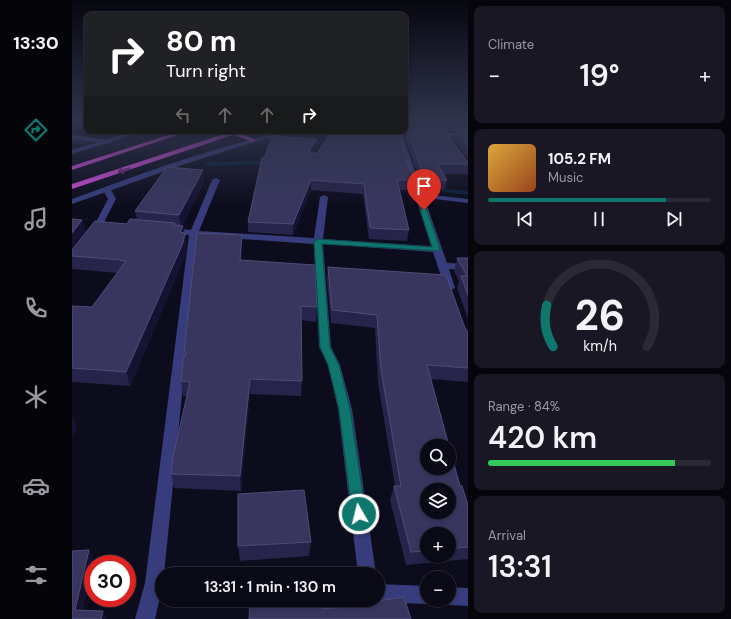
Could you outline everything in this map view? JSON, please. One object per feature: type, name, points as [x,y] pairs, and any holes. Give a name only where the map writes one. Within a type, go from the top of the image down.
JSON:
[{"type":"highway","points":[[72,168],[131,149]]},
{"type":"highway","points":[[72,187],[186,149]]},
{"type":"street","points":[[72,152],[84,149]]},
{"type":"street","points":[[72,202],[179,163],[224,149]]},
{"type":"street","points":[[404,149],[452,296]]},
{"type":"street","points":[[160,567],[194,233],[216,180]]},
{"type":"street","points":[[100,226],[112,198],[108,190]]},
{"type":"street","points":[[324,197],[318,241],[325,347],[334,365],[344,409],[366,567]]},
{"type":"street","points":[[435,197],[468,201]]},
{"type":"street","points":[[162,230],[436,249]]},
{"type":"street","points":[[442,266],[468,267]]},
{"type":"street","points":[[145,619],[155,591]]},
{"type":"street","points":[[385,593],[420,596]]},
{"type":"street","points":[[456,596],[468,597]]},
{"type":"street","points":[[330,607],[331,619]]},
{"type":"building","points":[[268,149],[310,149],[309,151],[315,154],[320,149],[403,149],[414,180],[397,180],[409,230],[370,228],[364,184],[311,180],[293,224],[248,222],[262,158],[264,158]]},
{"type":"building","points":[[414,149],[458,149],[468,161],[468,164],[437,164],[447,180],[425,180]]},
{"type":"building","points":[[167,167],[203,170],[179,215],[135,211]]},
{"type":"building","points":[[72,219],[82,220],[72,233]]},
{"type":"building","points":[[130,219],[175,223],[174,225],[183,226],[180,232],[185,233],[183,243],[126,372],[72,368],[72,306],[92,307],[126,261],[72,256],[72,250],[95,221],[127,224]]},
{"type":"building","points":[[197,233],[242,235],[240,260],[315,265],[317,307],[301,306],[302,381],[250,379],[240,476],[171,474],[173,457],[190,382],[181,381],[183,361],[186,352],[184,352]]},
{"type":"building","points":[[457,258],[468,258],[468,295],[461,276],[467,276]]},
{"type":"building","points":[[328,267],[446,275],[465,328],[468,332],[468,368],[427,365],[447,439],[420,439],[420,475],[456,475],[456,471],[468,505],[468,547],[456,548],[456,527],[420,527],[420,551],[411,552],[394,486],[401,486],[381,370],[377,315],[332,310]]},
{"type":"building","points":[[304,490],[311,542],[238,546],[238,494]]},
{"type":"building","points":[[89,550],[88,555],[84,555],[84,571],[75,610],[103,611],[101,619],[72,619],[72,551]]},
{"type":"building","points":[[404,597],[411,619],[249,619],[250,607],[322,607],[322,609],[344,607],[385,607],[385,600]]},
{"type":"waterway","points":[[208,164],[273,163]]},
{"type":"waterway","points":[[435,190],[468,193]]},
{"type":"route","points":[[359,514],[344,409],[334,365],[325,347],[318,241],[436,249],[424,210]]}]
